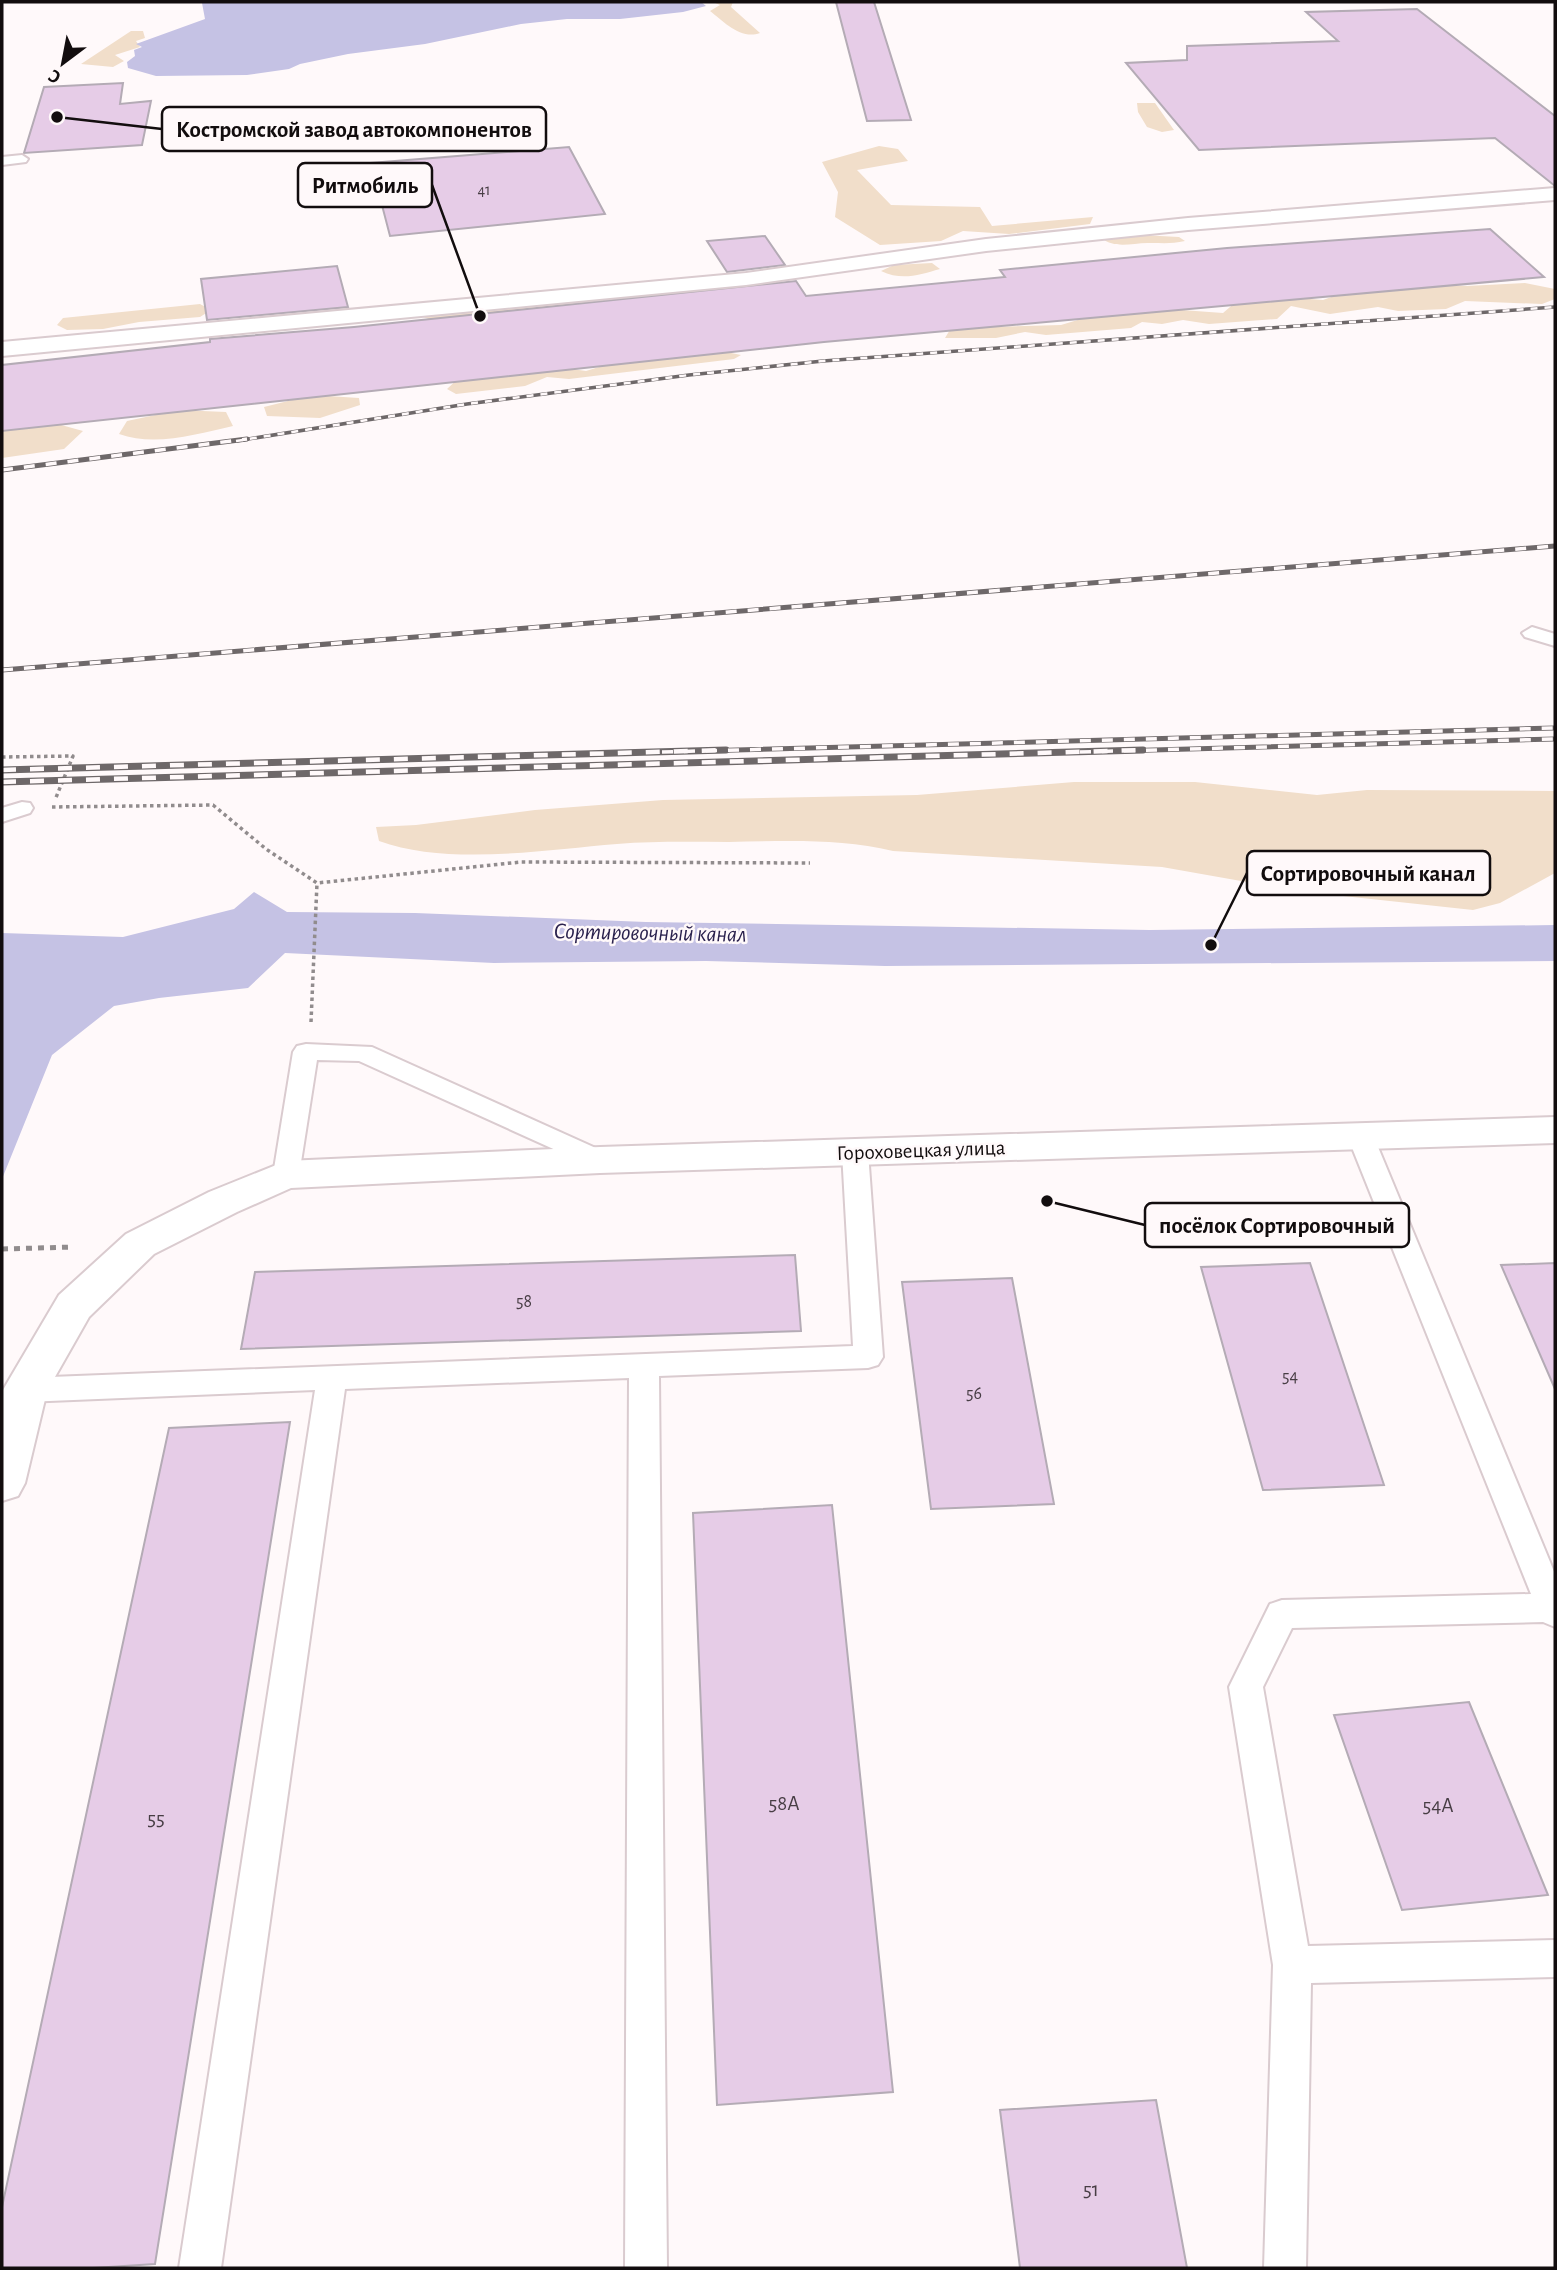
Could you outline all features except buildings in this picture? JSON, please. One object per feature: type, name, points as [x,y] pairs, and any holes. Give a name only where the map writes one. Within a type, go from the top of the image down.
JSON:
[{"type":"street","points":[[2,349],[746,279],[986,245],[1188,224],[1555,194]]},
{"type":"street","name":"Гороховецкая улица","points":[[286,1175],[600,1160],[1555,1130]]},
{"type":"street","points":[[2,1483],[25,1390],[74,1306],[140,1244],[223,1202],[286,1175]]},
{"type":"lane","points":[[2,161],[22,159]]},
{"type":"lane","points":[[1532,633],[1555,640]]},
{"type":"lane","points":[[286,1175],[306,1052],[363,1054],[600,1160]]},
{"type":"lane","points":[[1285,2268],[1292,1965],[1247,1687],[1282,1614],[1554,1611],[1360,1135]]},
{"type":"lane","points":[[25,1390],[868,1357],[855,1152]]},
{"type":"lane","points":[[644,1365],[646,2268]]},
{"type":"lane","points":[[200,2268],[332,1378]]},
{"type":"lane","points":[[1292,1965],[1555,1959]]},
{"type":"path","points":[[2,757],[73,756],[52,807]]},
{"type":"path","points":[[12,812],[52,807],[213,805],[266,849],[317,883],[521,862],[810,863]]},
{"type":"path","points":[[312,1010],[317,883]]},
{"type":"path","points":[[2,1249],[32,1249]]},
{"type":"shaded area","points":[[713,2],[733,2],[731,7],[760,33],[746,34],[733,29],[710,11],[720,5]]},
{"type":"shaded area","points":[[131,31],[143,31],[145,38],[136,41],[140,47],[115,55],[124,61],[113,67],[81,64]]},
{"type":"shaded area","points":[[1137,103],[1155,103],[1174,130],[1162,132],[1147,127],[1138,112]]},
{"type":"shaded area","points":[[879,146],[898,149],[908,161],[857,170],[891,205],[980,207],[992,226],[1093,217],[1090,224],[1009,234],[963,231],[941,241],[880,245],[835,217],[838,192],[822,162]]},
{"type":"shaded area","points":[[1141,235],[1179,237],[1185,241],[1119,245],[1101,238]]},
{"type":"shaded area","points":[[932,263],[940,269],[903,276],[881,271],[894,265]]},
{"type":"shaded area","points":[[1525,283],[1555,289],[1555,299],[1542,304],[1465,301],[1446,309],[1398,311],[1378,307],[1330,314],[1291,306],[1277,319],[1209,324],[1183,320],[1162,324],[1142,322],[1131,328],[1046,335],[1025,332],[996,338],[945,338],[951,328],[1061,325],[1091,316],[1168,309],[1223,313],[1237,301],[1272,296],[1323,300],[1348,291],[1424,284],[1467,286]]},
{"type":"shaded area","points":[[611,297],[594,306],[435,321],[420,316],[434,312]]},
{"type":"shaded area","points":[[200,304],[211,310],[200,317],[139,322],[103,329],[67,330],[57,325],[63,318]]},
{"type":"shaded area","points":[[717,350],[741,355],[734,359],[569,379],[547,377],[525,386],[456,394],[447,389],[461,376],[565,368],[586,371],[625,359]]},
{"type":"shaded area","points":[[312,395],[359,398],[360,405],[320,418],[267,416],[264,407]]},
{"type":"shaded area","points":[[179,410],[226,412],[233,426],[161,439],[133,438],[119,434],[127,421]]},
{"type":"shaded area","points":[[54,423],[83,431],[64,449],[2,458],[2,430]]},
{"type":"shaded area","points":[[1074,782],[1195,782],[1317,795],[1367,790],[1555,791],[1555,873],[1500,903],[1473,910],[1297,891],[1162,867],[893,851],[832,842],[645,842],[496,854],[435,853],[406,849],[379,841],[376,827],[663,800],[917,795]]},
{"type":"water","points":[[701,2],[706,6],[683,12],[620,19],[567,19],[521,24],[425,44],[348,54],[300,64],[289,69],[247,75],[156,76],[128,68],[127,62],[135,56],[134,50],[142,47],[136,44],[205,19],[202,3]]},
{"type":"water","points":[[254,892],[287,912],[415,913],[646,922],[1150,930],[1555,925],[1555,961],[885,966],[706,961],[494,963],[285,953],[248,988],[114,1006],[52,1055],[2,1179],[2,933],[123,937],[234,909]]},
{"type":"railway","points":[[236,441],[467,404],[689,375],[823,361],[1555,307]]},
{"type":"railway","points":[[2,470],[247,439]]},
{"type":"railway","points":[[2,670],[1555,546]]},
{"type":"railway","points":[[662,752],[1555,728]]},
{"type":"railway","points":[[1080,752],[1555,739]]},
{"type":"railway","points":[[2,770],[726,750]]},
{"type":"railway","points":[[2,782],[1143,750]]},
{"type":"place","name":"Костромской завод автокомпонентов","points":[[57,117]]},
{"type":"place","name":"Ритмобиль","points":[[480,316]]},
{"type":"place","name":"Сортировочный канал","points":[[1211,945]]},
{"type":"place","name":"посёлок Сортировочный","points":[[1047,1201]]}]
